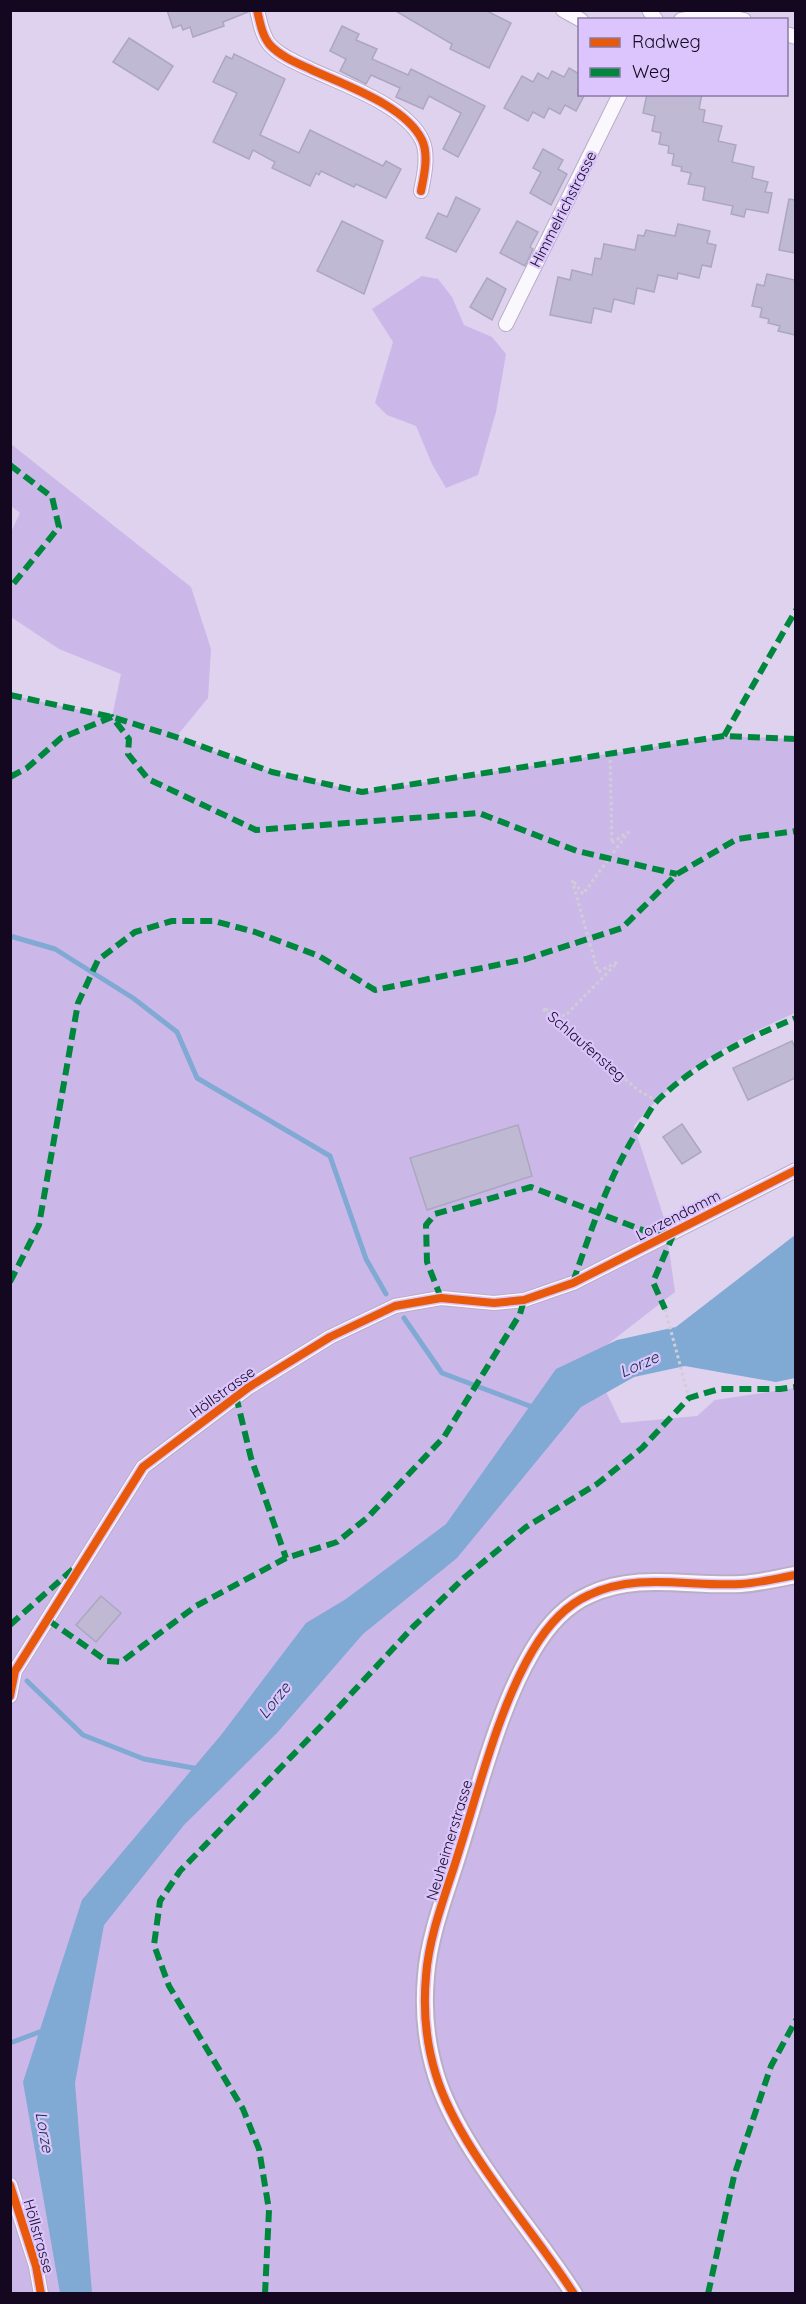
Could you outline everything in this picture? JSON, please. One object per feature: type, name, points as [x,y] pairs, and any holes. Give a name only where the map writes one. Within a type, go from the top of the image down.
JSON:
[{"type":"street","points":[[257,10],[260,26],[270,45],[292,60],[384,104],[404,119],[422,141],[426,168],[421,191]]},
{"type":"street","points":[[563,10],[578,18]]},
{"type":"street","points":[[693,18],[717,14],[735,18]]},
{"type":"street","name":"Himmelrichstrasse","points":[[506,324],[619,96]]},
{"type":"street","name":"Lorzendamm","points":[[573,1283],[795,1170]]},
{"type":"street","name":"Höllstrasse","points":[[10,1696],[15,1671],[143,1467],[249,1387],[330,1337],[395,1306],[441,1298],[494,1303],[524,1300],[573,1283]]},
{"type":"street","name":"Neuheimerstrasse","points":[[574,2294],[471,2145],[451,2112],[436,2076],[424,2010],[426,1974],[434,1935],[461,1844],[512,1695],[532,1652],[547,1629],[567,1609],[588,1595],[614,1586],[642,1581],[741,1584],[795,1575]]},
{"type":"street","name":"Höllstrasse","points":[[10,2185],[36,2266],[41,2294]]},
{"type":"path","points":[[664,1309],[689,1398]]},
{"type":"shaded area","points":[[422,276],[438,279],[452,297],[464,325],[492,337],[506,354],[496,412],[478,475],[446,488],[432,464],[416,426],[387,415],[375,403],[393,342],[372,309]]},
{"type":"shaded area","points":[[11,444],[191,587],[211,649],[208,698],[176,737],[272,772],[362,792],[724,736],[795,739],[795,1013],[750,1034],[707,1059],[669,1089],[634,1126],[665,1221],[675,1292],[590,1358],[621,1423],[697,1416],[715,1400],[795,1388],[795,2293],[11,2293],[11,695],[112,717],[121,674],[59,649],[11,617],[11,532],[20,513],[11,506]]},
{"type":"water","name":"Lorze","points":[[795,1235],[795,1378],[776,1382],[685,1366],[634,1377],[581,1407],[457,1558],[363,1634],[277,1733],[184,1825],[104,1925],[75,2083],[92,2293],[60,2293],[23,2082],[82,1900],[221,1735],[306,1623],[346,1599],[446,1524],[556,1369],[617,1340],[676,1327]]},
{"type":"building","points":[[167,10],[248,10],[248,12],[223,22],[224,26],[193,37],[190,27],[183,30],[181,25],[173,28]]},
{"type":"building","points":[[394,10],[485,10],[511,23],[489,68],[450,49],[452,44]]},
{"type":"building","points":[[342,26],[359,34],[356,40],[377,49],[372,59],[408,75],[411,69],[485,106],[458,157],[443,149],[461,113],[429,96],[423,109],[396,97],[400,88],[371,75],[366,84],[340,71],[346,59],[330,51]]},
{"type":"building","points":[[129,38],[173,66],[158,90],[113,62]]},
{"type":"building","points":[[234,54],[285,79],[260,135],[299,153],[310,130],[383,166],[386,161],[401,169],[386,198],[356,184],[354,187],[321,171],[319,175],[316,173],[310,186],[272,168],[275,162],[253,150],[249,159],[213,142],[237,93],[213,82],[226,56],[232,59]]},
{"type":"building","points":[[569,68],[578,73],[578,96],[584,96],[576,111],[565,105],[560,114],[549,108],[544,118],[533,112],[528,121],[504,108],[522,76],[533,82],[538,73],[548,79],[552,71],[564,77]]},
{"type":"building","points":[[647,96],[702,96],[699,109],[705,110],[703,122],[722,126],[718,141],[736,145],[732,162],[754,167],[752,178],[768,182],[765,192],[772,193],[768,213],[746,209],[744,217],[731,214],[733,206],[703,200],[705,187],[688,184],[691,173],[681,171],[682,167],[672,165],[674,154],[668,153],[669,146],[659,144],[661,133],[652,131],[655,116],[643,113]]},
{"type":"building","points":[[543,149],[563,160],[558,169],[567,174],[551,205],[530,193],[541,172],[533,168]]},
{"type":"building","points":[[456,197],[480,209],[456,252],[426,238],[438,213],[447,217]]},
{"type":"building","points":[[789,199],[795,200],[795,253],[779,250]]},
{"type":"building","points":[[342,221],[383,241],[364,294],[317,271]]},
{"type":"building","points":[[517,221],[538,232],[530,247],[533,249],[525,266],[500,253]]},
{"type":"building","points":[[678,224],[710,231],[707,243],[716,245],[711,267],[702,265],[699,278],[678,273],[677,279],[658,275],[654,292],[637,288],[634,304],[614,299],[611,312],[594,308],[591,323],[550,315],[558,277],[570,280],[572,270],[592,275],[595,258],[601,259],[604,244],[635,250],[638,235],[644,236],[646,230],[675,236]]},
{"type":"building","points":[[767,274],[795,280],[795,335],[778,331],[780,326],[768,323],[769,319],[760,317],[762,308],[752,306],[757,284],[764,286]]},
{"type":"building","points":[[487,278],[506,289],[492,320],[470,307]]},
{"type":"building","points":[[792,1041],[795,1048],[795,1078],[748,1100],[733,1068]]},
{"type":"building","points":[[682,1124],[701,1152],[682,1164],[663,1137]]},
{"type":"building","points":[[518,1125],[532,1176],[427,1210],[410,1158]]},
{"type":"building","points":[[101,1596],[121,1613],[96,1642],[76,1625]]},
{"type":"waterway","points":[[10,936],[55,949],[133,998],[177,1032],[197,1078],[330,1156],[366,1259],[386,1294]]},
{"type":"waterway","points":[[404,1318],[442,1373],[535,1408]]},
{"type":"waterway","points":[[27,1681],[83,1735],[144,1759],[199,1769]]},
{"type":"waterway","points":[[10,2043],[45,2030]]},
{"type":"marked path","points":[[10,465],[52,497],[59,527],[10,588]]},
{"type":"marked path","points":[[724,736],[796,610]]},
{"type":"marked path","points":[[10,695],[112,717],[176,737],[272,772],[362,792],[724,736],[796,739]]},
{"type":"marked path","points":[[10,777],[27,768],[61,738],[112,717],[129,739],[128,754],[148,779],[256,830],[479,813],[577,851],[677,874]]},
{"type":"marked path","points":[[10,1282],[39,1225],[78,1003],[98,960],[135,932],[172,921],[214,921],[255,932],[319,956],[375,990],[526,959],[622,928],[677,874],[737,839],[796,831]]},
{"type":"marked path","points":[[573,1282],[610,1183],[629,1145],[655,1103],[705,1063],[759,1034],[796,1018]]},
{"type":"marked path","points":[[441,1298],[427,1262],[426,1225],[435,1214],[531,1187],[645,1231],[674,1233],[653,1282],[665,1309]]},
{"type":"marked path","points":[[48,1620],[107,1661],[121,1662],[196,1606],[286,1558],[337,1542],[368,1517],[444,1437],[520,1314],[524,1300]]},
{"type":"marked path","points":[[265,2294],[269,2210],[259,2149],[243,2109],[169,1986],[154,1945],[160,1901],[180,1871],[325,1722],[413,1627],[465,1577],[526,1527],[597,1484],[642,1448],[689,1398],[719,1389],[796,1387]]},
{"type":"marked path","points":[[236,1396],[251,1458],[286,1558]]},
{"type":"marked path","points":[[10,1625],[73,1569]]},
{"type":"marked path","points":[[708,2294],[734,2176],[771,2066],[796,2020]]},
{"type":"cycle path","points":[[257,10],[265,37],[279,53],[372,97],[402,116],[414,128],[422,140],[425,152],[421,191]]},
{"type":"cycle path","points":[[10,1696],[15,1671],[143,1467],[249,1387],[330,1337],[395,1306],[441,1298],[494,1303],[524,1300],[573,1283],[796,1170]]},
{"type":"cycle path","points":[[574,2294],[478,2159],[461,2131],[436,2075],[426,2026],[425,2001],[428,1960],[439,1913],[491,1748],[510,1697],[538,1642],[564,1611],[589,1595],[626,1584],[645,1582],[741,1584],[796,1575]]},
{"type":"cycle path","points":[[10,2185],[36,2266],[41,2294]]}]
